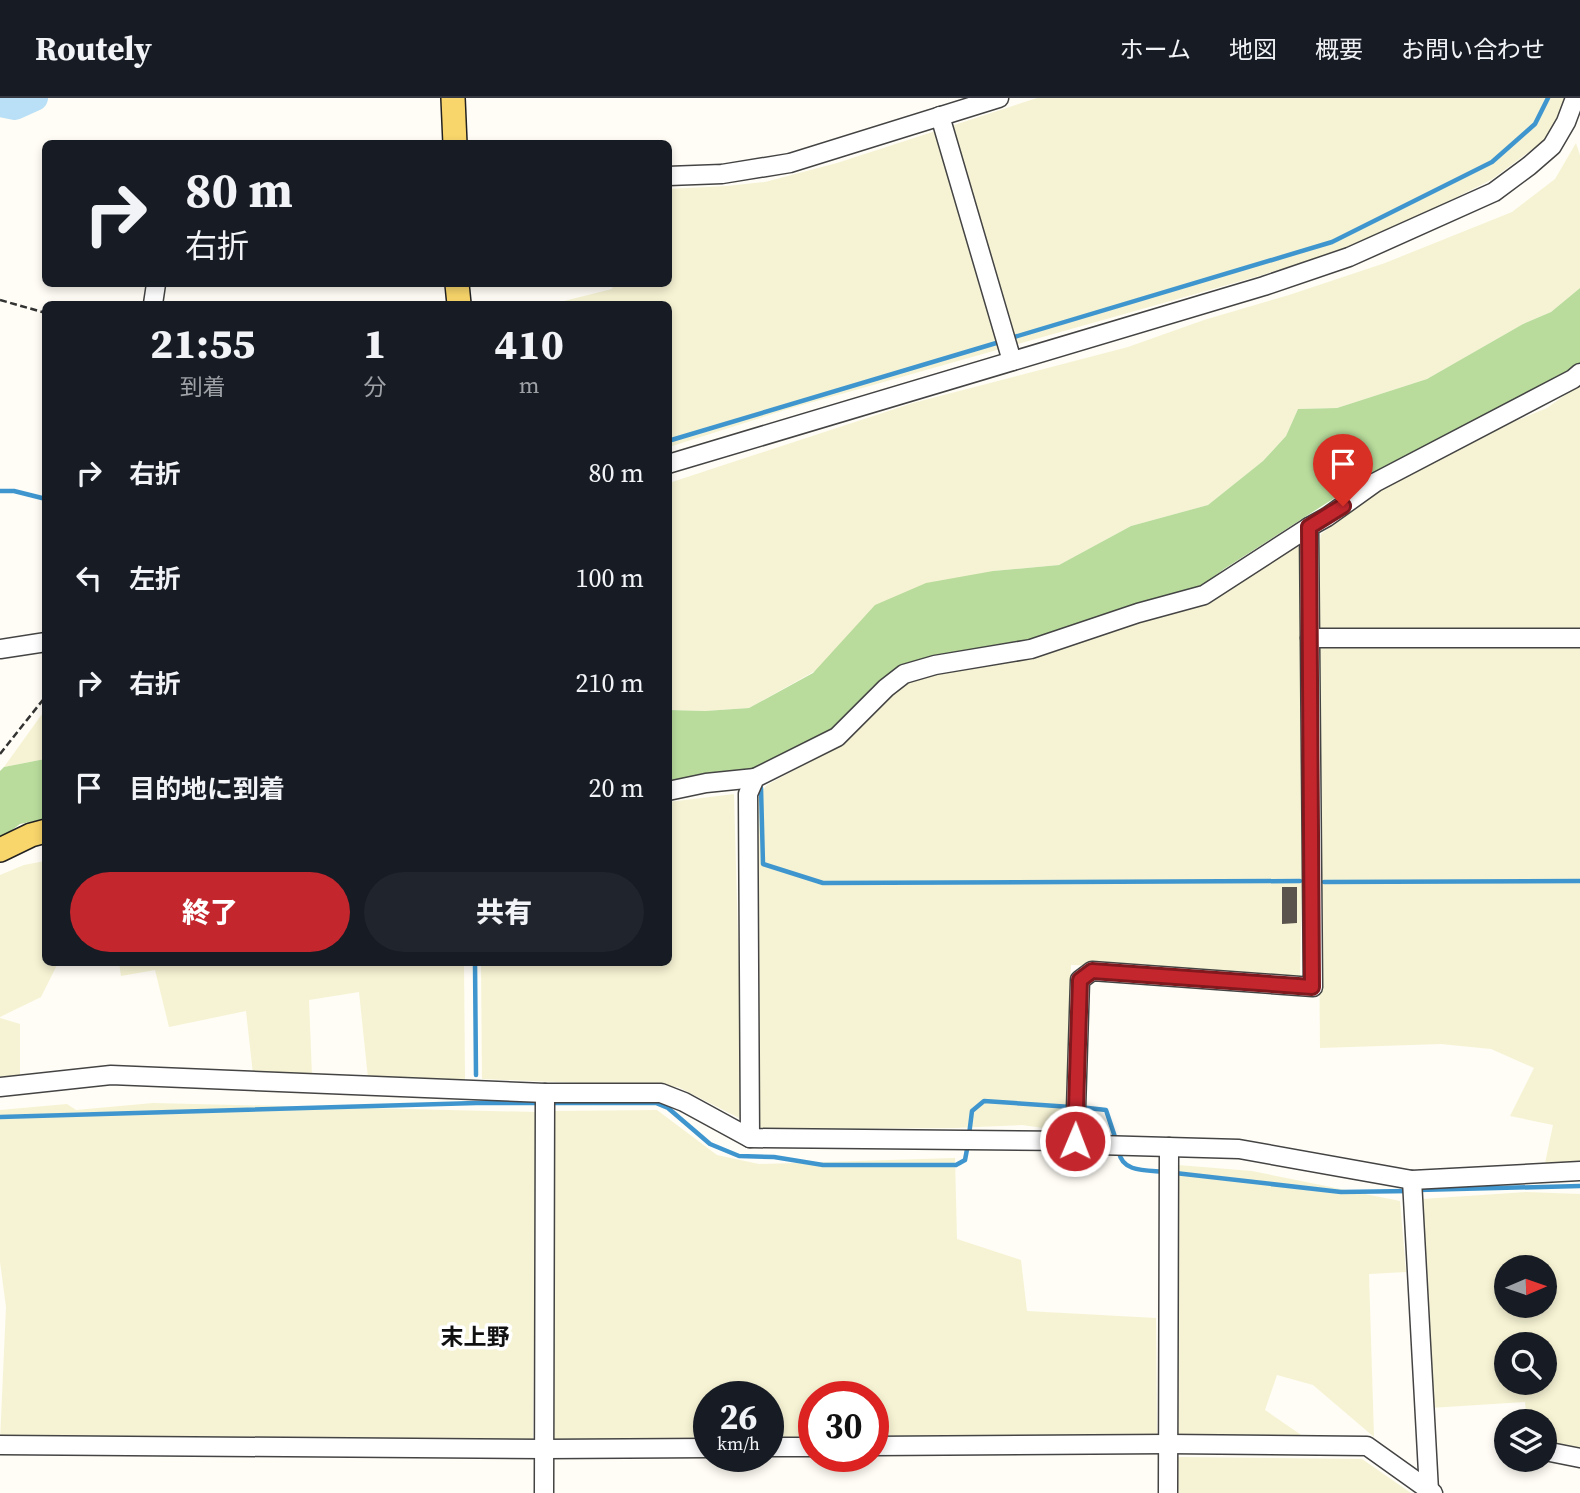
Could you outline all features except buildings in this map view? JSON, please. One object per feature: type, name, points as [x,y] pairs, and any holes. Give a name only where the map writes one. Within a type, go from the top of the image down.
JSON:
[{"type":"main road","points":[[452,140],[453,98]]},
{"type":"main road","points":[[0,850],[42,832]]},
{"type":"street","points":[[672,176],[722,174],[790,163],[999,98]]},
{"type":"street","points":[[672,463],[1349,257],[1494,192],[1552,146],[1566,122],[1575,98]]},
{"type":"street","points":[[940,116],[1012,361]]},
{"type":"street","points":[[672,790],[706,783],[755,778],[837,737],[886,688],[904,674],[935,665],[1031,649],[1138,613],[1204,595],[1327,517],[1376,482],[1580,373]]},
{"type":"street","points":[[1075,1141],[1080,980],[1092,971],[1312,987],[1309,527]]},
{"type":"street","points":[[1310,638],[1580,638]]},
{"type":"street","points":[[0,649],[42,643]]},
{"type":"street","points":[[750,1138],[748,794],[755,778]]},
{"type":"street","points":[[0,1087],[111,1075],[545,1093],[661,1093],[684,1102],[750,1138],[1075,1141],[1098,1145],[1239,1149],[1412,1180],[1580,1171]]},
{"type":"street","points":[[544,1493],[545,1093]]},
{"type":"street","points":[[1168,1493],[1169,1147]]},
{"type":"street","points":[[1412,1180],[1431,1492]]},
{"type":"street","points":[[889,1447],[1168,1444],[1367,1446],[1431,1492]]},
{"type":"street","points":[[0,1445],[693,1448]]},
{"type":"street","points":[[1557,1453],[1580,1458]]},
{"type":"path","points":[[0,300],[42,312]]},
{"type":"path","points":[[0,754],[42,701]]},
{"type":"shaded area","points":[[1037,98],[1567,98],[1545,140],[1491,180],[1364,243],[1259,276],[788,409],[672,446],[672,301],[564,301],[612,287],[672,287],[672,189],[765,182],[837,163]]},
{"type":"shaded area","points":[[1576,143],[1580,155],[1580,288],[1551,312],[1523,324],[1427,379],[1337,408],[1298,409],[1286,436],[1263,461],[1208,505],[1131,526],[1059,565],[993,571],[749,708],[672,710],[672,482],[913,403],[1128,347],[1385,263],[1512,212],[1555,179]]},
{"type":"shaded area","points":[[1580,384],[1580,1166],[1544,1168],[1553,1125],[1510,1116],[1534,1068],[1491,1049],[1441,1044],[1320,1048],[1317,675],[1319,547],[1321,534],[1378,492],[1491,431],[1547,408]]},
{"type":"shaded area","points":[[1296,544],[1300,549],[1303,828],[1300,978],[1071,965],[1065,1131],[1022,1125],[759,1129],[756,799],[767,785],[842,744],[903,684],[930,675],[1008,661],[1209,601]]},
{"type":"shaded area","points":[[42,714],[42,760],[4,767]]},
{"type":"shaded area","points":[[734,794],[743,1120],[678,1087],[482,1079],[481,966],[672,966],[672,802]]},
{"type":"shaded area","points":[[42,862],[42,966],[56,966],[41,997],[0,1017],[0,875],[24,865]]},
{"type":"shaded area","points":[[119,966],[464,966],[465,1079],[368,1078],[359,992],[309,1000],[312,1076],[253,1074],[246,1011],[169,1027],[155,970],[121,976]]},
{"type":"shaded area","points":[[0,1018],[20,1024],[20,1078],[0,1080]]},
{"type":"shaded area","points":[[153,1103],[536,1112],[533,1442],[0,1441],[6,1307],[0,1262],[0,1110],[67,1104],[76,1110]]},
{"type":"shaded area","points":[[657,1110],[717,1155],[759,1164],[955,1158],[957,1239],[1021,1260],[1027,1311],[1156,1318],[1157,1439],[889,1439],[889,1381],[798,1381],[798,1440],[784,1440],[784,1381],[693,1381],[693,1440],[551,1440],[553,1111]]},
{"type":"shaded area","points":[[1178,1165],[1252,1171],[1400,1201],[1406,1272],[1369,1274],[1374,1437],[1313,1385],[1277,1375],[1265,1410],[1307,1439],[1174,1439]]},
{"type":"shaded area","points":[[1526,1192],[1580,1194],[1580,1450],[1557,1445],[1557,1409],[1526,1409],[1525,1402],[1430,1408],[1422,1199]]},
{"type":"shaded area","points":[[1176,1457],[1362,1459],[1411,1493],[1176,1493]]},
{"type":"green space","points":[[1580,288],[1580,363],[1576,367],[1350,488],[1197,589],[1128,607],[1071,631],[1023,645],[902,666],[872,687],[844,722],[785,755],[746,772],[672,784],[672,710],[749,708],[813,673],[875,605],[926,583],[993,571],[1059,565],[1131,526],[1208,505],[1263,461],[1286,436],[1298,409],[1337,408],[1427,379],[1523,324],[1551,312]]},
{"type":"green space","points":[[42,760],[42,820],[20,824],[0,839],[0,771],[4,767]]},
{"type":"waterway","points":[[0,104],[15,107],[35,98]]},
{"type":"waterway","points":[[1011,338],[1332,242],[1492,162],[1535,124],[1548,98]]},
{"type":"waterway","points":[[672,440],[1003,341]]},
{"type":"waterway","points":[[0,491],[14,491],[42,498]]},
{"type":"waterway","points":[[761,788],[763,864],[823,883],[1300,881]]},
{"type":"waterway","points":[[1324,882],[1580,881]]},
{"type":"waterway","points":[[475,966],[476,1075]]},
{"type":"waterway","points":[[969,1135],[972,1111],[984,1101],[1071,1107]]},
{"type":"waterway","points":[[0,1117],[541,1103]]},
{"type":"waterway","points":[[550,1103],[656,1103],[668,1108],[710,1144],[739,1156],[774,1157],[823,1165],[956,1165],[965,1160],[968,1144]]},
{"type":"waterway","points":[[1079,1107],[1106,1110],[1116,1140]]},
{"type":"waterway","points":[[1119,1152],[1121,1159],[1130,1167],[1166,1172]]},
{"type":"waterway","points":[[1175,1173],[1341,1192],[1410,1191]]},
{"type":"waterway","points":[[1418,1190],[1580,1186]]},
{"type":"district","name":"末上野","points":[[475,1337]]},
{"type":"route","points":[[1075,1141],[1080,980],[1092,971],[1312,987],[1309,527],[1343,506]]}]
